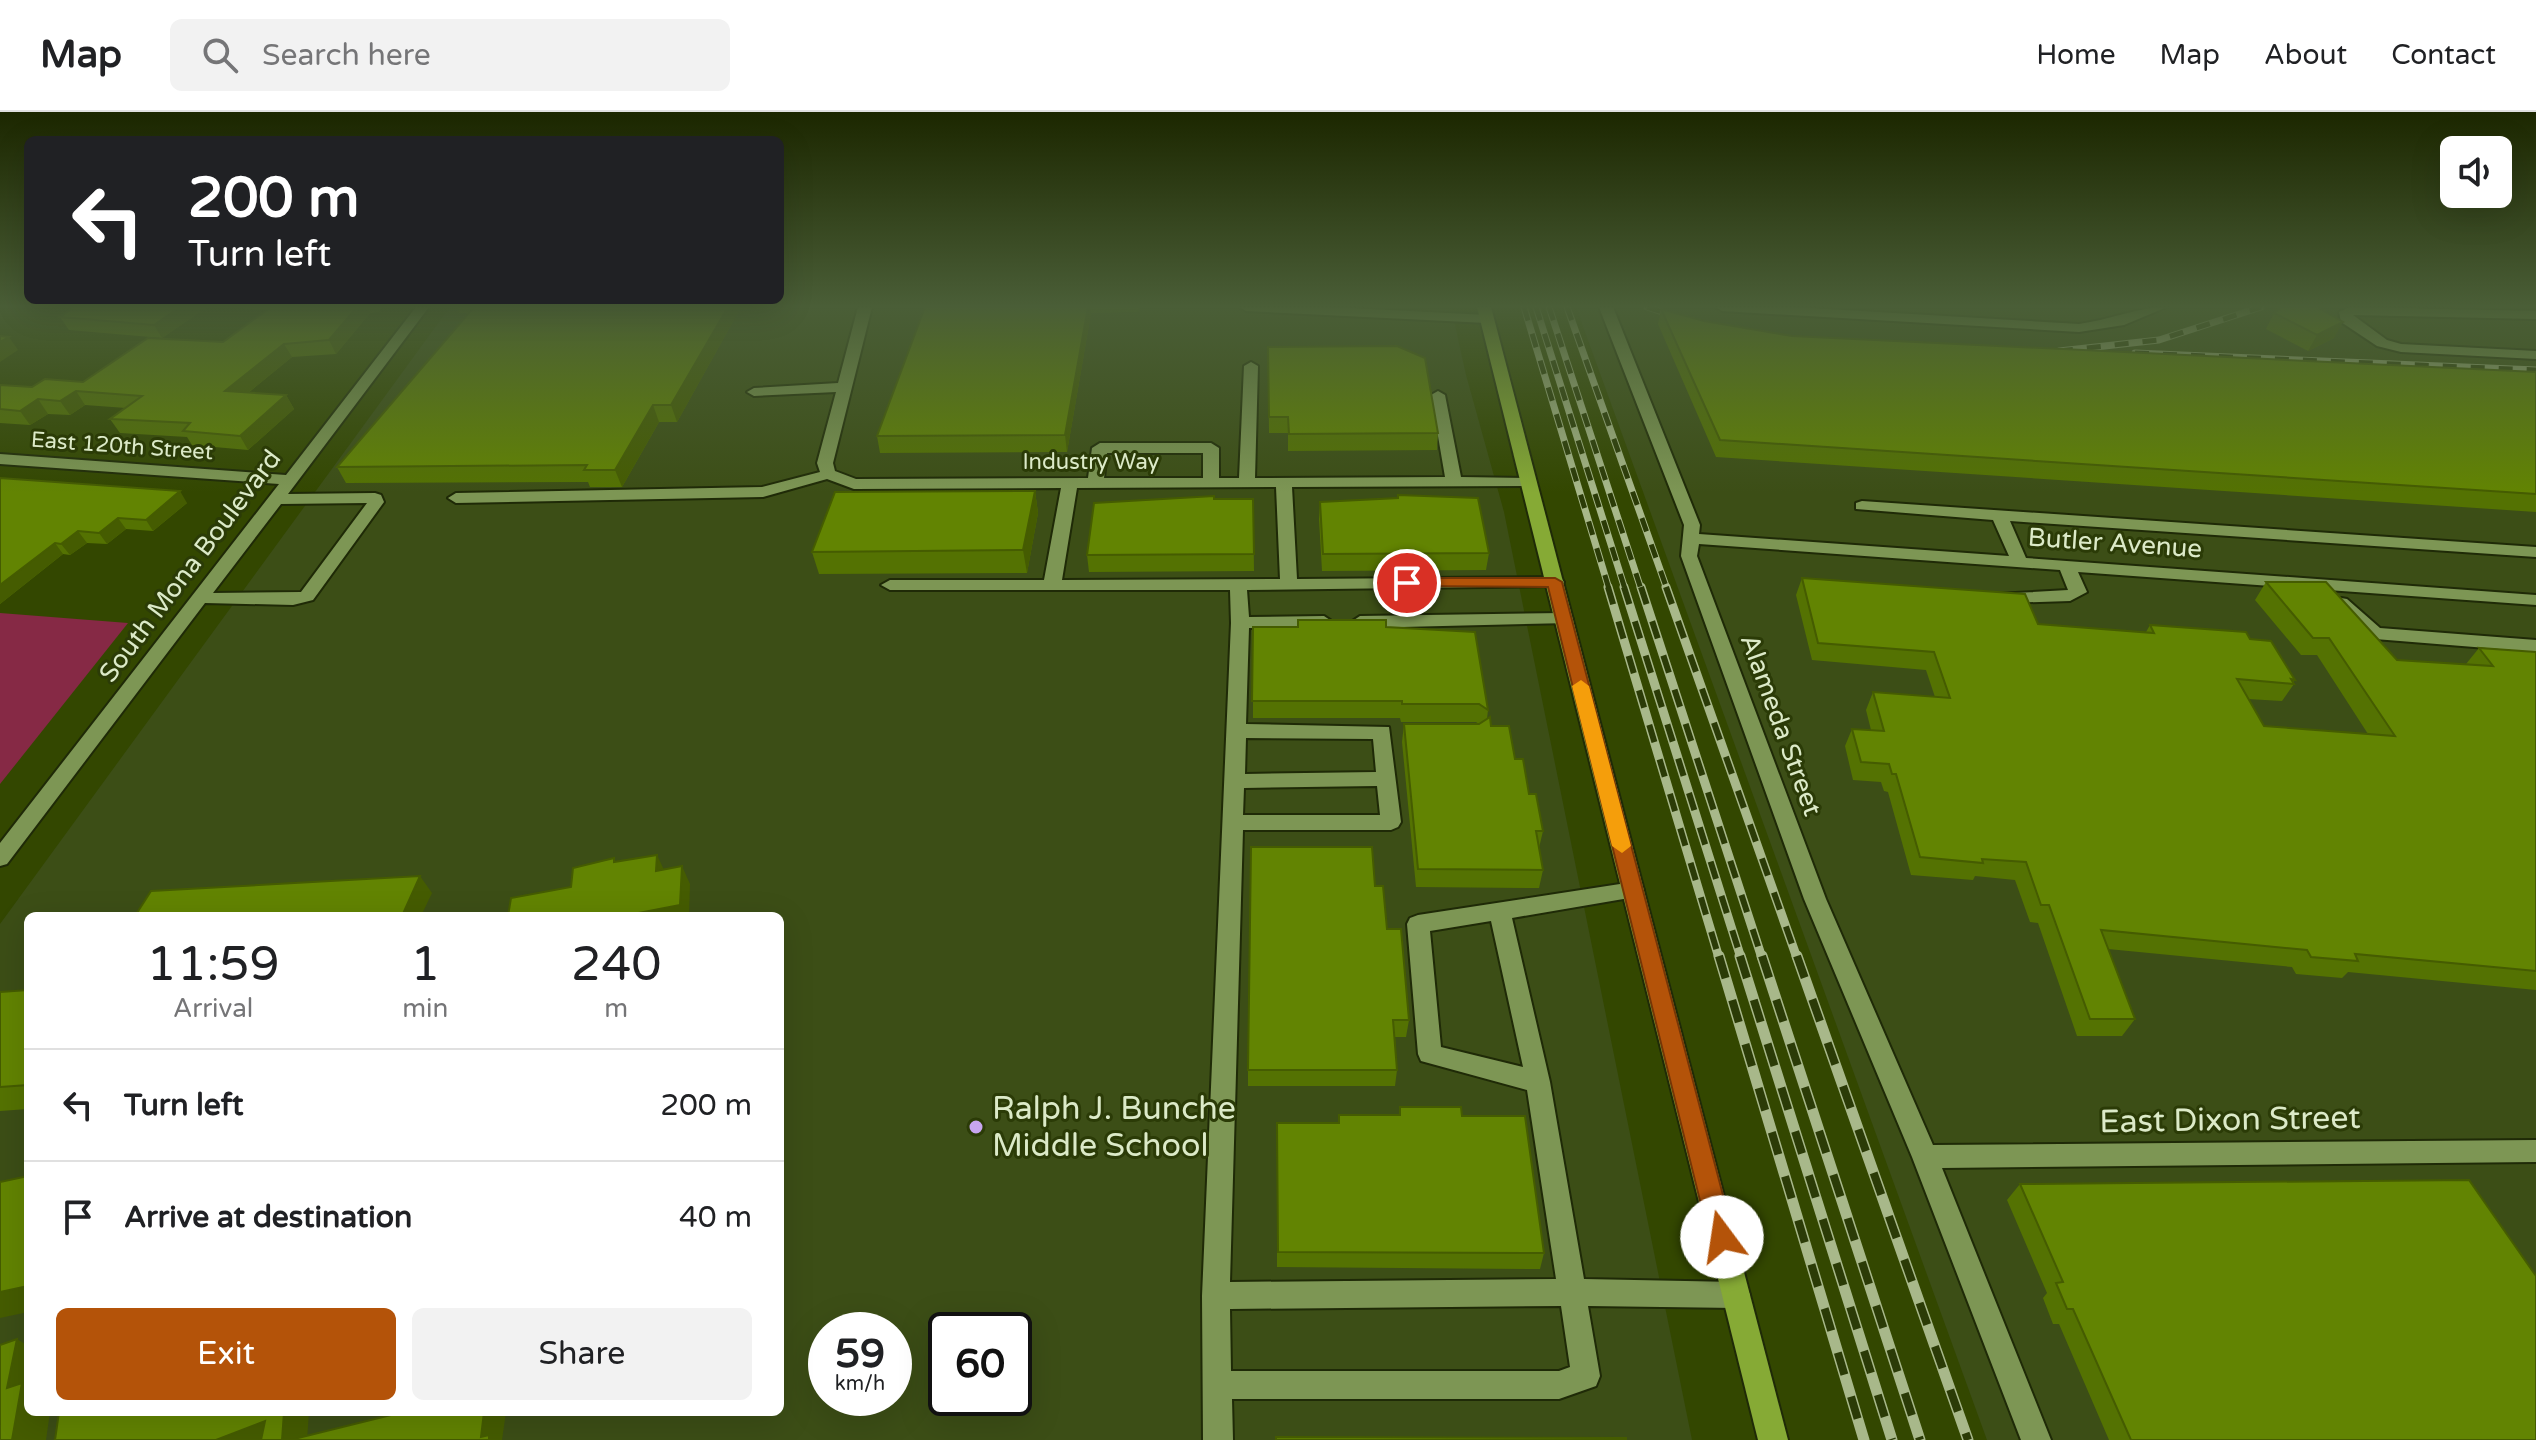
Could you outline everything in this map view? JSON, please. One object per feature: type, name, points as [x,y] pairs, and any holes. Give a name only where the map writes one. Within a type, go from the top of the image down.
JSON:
[{"type":"main road","points":[[1500,369],[1773,1440]]},
{"type":"street","name":"South Mona Boulevard","points":[[0,858],[375,369]]},
{"type":"street","points":[[456,498],[763,492],[828,474],[826,452],[849,369]]},
{"type":"street","points":[[1247,483],[1251,369]]},
{"type":"street","name":"Alameda Street","points":[[1630,369],[1692,525],[1689,556],[1815,899],[1925,1157],[2036,1440]]},
{"type":"street","points":[[754,392],[844,387]]},
{"type":"street","points":[[1438,395],[1454,482]]},
{"type":"street","points":[[1095,484],[1100,448],[1211,448],[1211,483]]},
{"type":"street","name":"East 120th Street","points":[[0,459],[288,480]]},
{"type":"street","name":"Industry Way","points":[[828,474],[854,484],[874,485],[1529,481]]},
{"type":"street","points":[[1284,483],[1289,583]]},
{"type":"street","points":[[1052,585],[1070,484]]},
{"type":"street","points":[[199,598],[293,600],[307,596],[376,502],[375,498],[275,499]]},
{"type":"street","points":[[1862,506],[2536,552]]},
{"type":"street","points":[[1999,515],[2020,562]]},
{"type":"street","name":"Butler Avenue","points":[[1690,538],[2536,600]]},
{"type":"street","points":[[1983,597],[2043,599],[2070,596],[2078,592],[2067,566]]},
{"type":"street","points":[[890,585],[1289,583],[1559,600]]},
{"type":"street","points":[[2321,584],[2375,633],[2536,646]]},
{"type":"street","points":[[1218,1440],[1216,1296],[1240,623],[1238,585]]},
{"type":"street","points":[[1240,623],[1559,600]]},
{"type":"street","points":[[1233,823],[1391,822],[1387,779],[1390,732],[1236,731]]},
{"type":"street","points":[[1234,781],[1387,779]]},
{"type":"street","points":[[1538,1082],[1430,1054],[1418,924],[1633,890]]},
{"type":"street","points":[[1216,1385],[1559,1385],[1586,1376],[1538,1082],[1500,912]]},
{"type":"street","name":"East Dixon Street","points":[[1925,1157],[2536,1151]]},
{"type":"street","points":[[1216,1296],[1573,1292],[1736,1295]]},
{"type":"shaded area","points":[[405,369],[1465,369],[1504,512],[1692,1440],[0,1440],[0,924]]},
{"type":"shaded area","points":[[1598,369],[2536,369],[2536,1440],[1987,1440]]},
{"type":"shaded area","points":[[0,613],[128,623],[0,784]]},
{"type":"building","points":[[102,369],[253,369],[225,391],[286,395],[240,436],[183,431],[190,423],[110,419],[142,396],[76,391],[60,401],[38,399],[20,411],[0,409],[0,385],[32,387],[45,379],[83,382]]},
{"type":"building","points":[[421,369],[692,369],[671,405],[653,405],[615,470],[584,470],[587,465],[337,467]]},
{"type":"building","points":[[902,369],[1077,369],[1065,435],[877,436]]},
{"type":"building","points":[[1268,369],[1427,369],[1438,433],[1289,434],[1288,417],[1269,417]]},
{"type":"building","points":[[1688,369],[2473,369],[2536,372],[2536,494],[1720,440]]},
{"type":"building","points":[[0,478],[180,491],[146,520],[118,518],[99,533],[78,531],[61,544],[55,543],[0,585]]},
{"type":"building","points":[[1035,491],[1023,550],[812,552],[835,492]]},
{"type":"building","points":[[1398,495],[1478,498],[1489,553],[1323,554],[1320,502],[1398,498]]},
{"type":"building","points":[[1214,496],[1214,499],[1253,499],[1254,554],[1087,555],[1094,503]]},
{"type":"building","points":[[1802,578],[2025,594],[2038,624],[2154,633],[2150,625],[2246,632],[2250,639],[2271,641],[2295,680],[2291,679],[2294,684],[2237,679],[2264,726],[2395,736],[2329,638],[2313,638],[2266,582],[2326,582],[2397,660],[2493,666],[2479,648],[2536,652],[2536,971],[2355,954],[2358,961],[2311,957],[2307,950],[2101,930],[2135,1019],[2090,1019],[2049,905],[2041,905],[2026,862],[1982,859],[1983,863],[1920,857],[1896,774],[1892,774],[1889,764],[1861,762],[1852,729],[1884,731],[1873,692],[1950,698],[1934,652],[1818,643]]},
{"type":"building","points":[[1298,620],[1386,620],[1386,627],[1475,632],[1488,710],[1479,704],[1402,704],[1402,701],[1252,701],[1253,627],[1298,627]]},
{"type":"building","points":[[1490,717],[1491,726],[1509,726],[1515,759],[1523,759],[1529,794],[1536,794],[1543,831],[1536,831],[1543,870],[1418,869],[1404,724],[1479,724]]},
{"type":"building","points":[[1251,847],[1372,847],[1375,886],[1383,886],[1387,929],[1401,929],[1409,1020],[1393,1020],[1397,1070],[1248,1070]]},
{"type":"building","points":[[657,855],[656,871],[682,866],[680,905],[644,912],[509,912],[511,898],[571,887],[573,868],[614,858],[614,862]]},
{"type":"building","points":[[420,876],[404,912],[138,912],[151,891]]},
{"type":"building","points":[[24,990],[24,1085],[0,1087],[0,992]]},
{"type":"building","points":[[1400,1107],[1461,1107],[1462,1116],[1525,1116],[1544,1253],[1278,1252],[1277,1123],[1339,1123],[1339,1115],[1400,1115]]},
{"type":"building","points":[[24,1177],[24,1287],[0,1292],[0,1182]]},
{"type":"building","points":[[2469,1180],[2536,1276],[2536,1440],[2131,1440],[2073,1309],[2067,1309],[2056,1283],[2063,1282],[2020,1184]]},
{"type":"building","points":[[17,1339],[7,1388],[22,1383],[12,1440],[0,1440],[0,1345]]},
{"type":"building","points":[[58,1416],[284,1416],[282,1440],[261,1440],[265,1421],[216,1440],[55,1440]]},
{"type":"building","points":[[387,1416],[484,1416],[481,1437],[489,1435],[489,1440],[290,1440]]},
{"type":"building","points":[[1276,1437],[1626,1438],[1626,1440],[1276,1440]]},
{"type":"railway","points":[[1543,369],[1609,589]]},
{"type":"railway","points":[[1556,369],[1625,589]]},
{"type":"railway","points":[[1569,369],[1641,589]]},
{"type":"railway","points":[[1589,369],[1667,589]]},
{"type":"railway","points":[[2512,369],[2536,370]]},
{"type":"railway","points":[[1608,587],[1719,958]]},
{"type":"railway","points":[[1624,587],[1741,958]]},
{"type":"railway","points":[[1641,587],[1762,958]]},
{"type":"railway","points":[[1666,587],[1797,958]]},
{"type":"railway","points":[[1719,956],[1864,1440]]},
{"type":"railway","points":[[1740,956],[1892,1440]]},
{"type":"railway","points":[[1762,956],[1920,1440]]},
{"type":"railway","points":[[1797,956],[1968,1440]]},
{"type":"slow traffic","points":[[1581,686],[1622,846]]},
{"type":"place","name":"Ralph J. Bunche Middle School","points":[[976,1127]]},
{"type":"route","points":[[1407,583],[1555,582],[1722,1237]]}]
